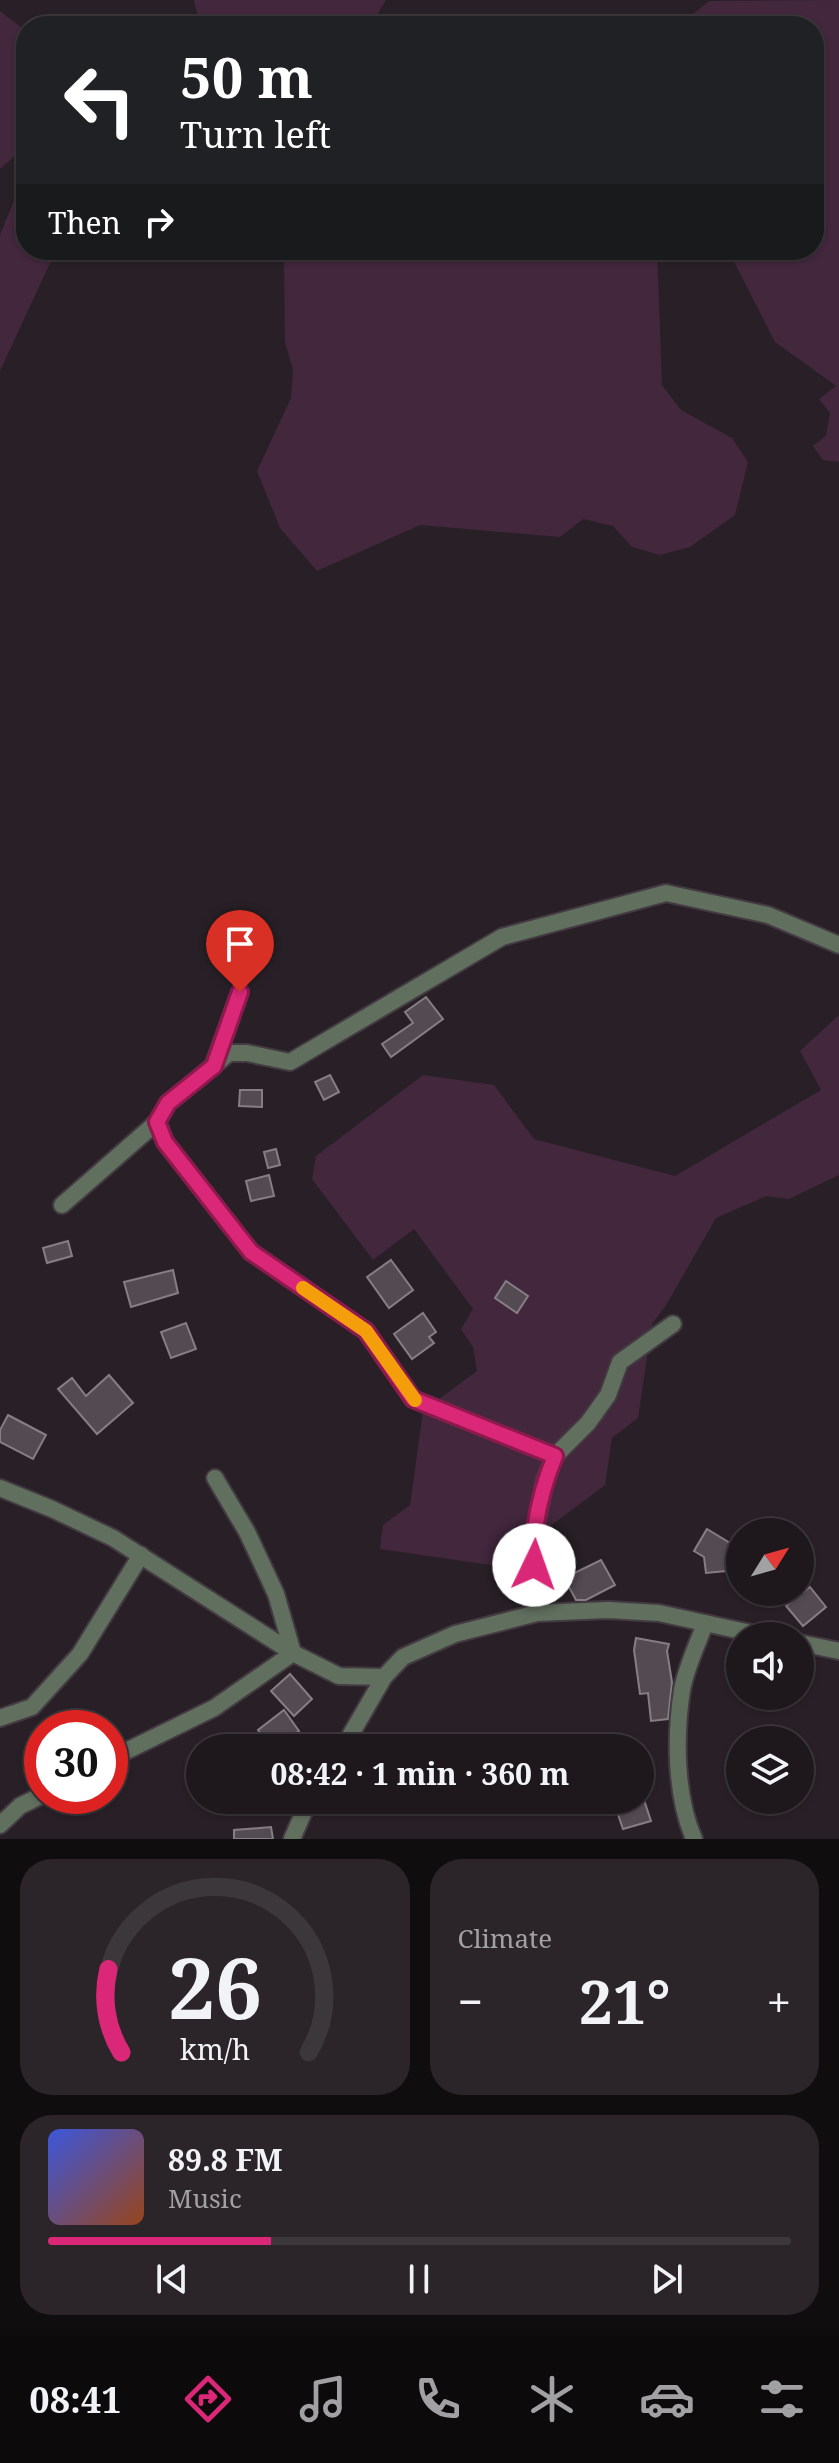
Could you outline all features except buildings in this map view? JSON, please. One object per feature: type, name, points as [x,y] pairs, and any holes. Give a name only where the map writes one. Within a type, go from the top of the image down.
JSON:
[{"type":"street","points":[[62,1205],[157,1122],[168,1103],[229,1053],[247,1053],[290,1062],[502,937],[666,893],[768,915],[839,945]]},
{"type":"street","points":[[214,1066],[240,992]]},
{"type":"street","points":[[157,1122],[165,1142],[251,1252],[366,1331],[413,1399],[555,1456]]},
{"type":"street","points":[[537,1613],[533,1541],[545,1479],[555,1456],[588,1423],[608,1395],[620,1362],[673,1324]]},
{"type":"street","points":[[215,1478],[247,1532],[276,1594],[293,1653]]},
{"type":"street","points":[[0,1488],[113,1538],[293,1653],[339,1676],[384,1677]]},
{"type":"street","points":[[0,1718],[32,1707],[80,1654],[141,1555]]},
{"type":"street","points":[[351,1734],[384,1677],[403,1657],[455,1634],[537,1613],[608,1610],[659,1613],[726,1628]]},
{"type":"street","points":[[694,1839],[680,1784],[679,1730],[682,1687],[705,1624]]},
{"type":"street","points":[[814,1646],[839,1651]]},
{"type":"street","points":[[128,1750],[214,1708],[293,1653]]},
{"type":"street","points":[[0,1825],[24,1804]]},
{"type":"street","points":[[292,1839],[301,1814]]},
{"type":"shaded area","points":[[194,0],[386,0],[376,16],[200,16]]},
{"type":"shaded area","points":[[839,0],[839,462],[823,460],[813,446],[826,436],[830,413],[819,399],[836,386],[775,342],[733,260],[824,260],[824,16],[691,16],[709,1]]},
{"type":"shaded area","points":[[0,11],[16,23],[16,155],[0,169]]},
{"type":"shaded area","points":[[16,196],[16,260],[51,260],[0,371],[0,235]]},
{"type":"shaded area","points":[[657,260],[662,385],[681,410],[732,438],[748,462],[735,515],[690,547],[660,555],[632,547],[613,526],[583,519],[560,537],[420,525],[317,571],[280,528],[257,471],[291,398],[293,370],[285,342],[284,261]]},
{"type":"shaded area","points":[[839,1015],[839,1175],[789,1199],[766,1196],[716,1218],[652,1324],[638,1418],[612,1438],[605,1485],[497,1566],[380,1549],[383,1525],[410,1505],[423,1411],[477,1371],[473,1347],[461,1329],[473,1309],[414,1229],[373,1260],[312,1179],[316,1156],[423,1075],[494,1085],[534,1139],[675,1176],[821,1090],[800,1051]]},
{"type":"slow traffic","points":[[303,1288],[366,1331],[415,1400]]},
{"type":"route","points":[[240,992],[214,1066],[168,1103],[157,1122],[165,1142],[251,1252],[366,1331],[413,1399],[555,1456],[545,1479],[533,1541],[534,1565]]}]
